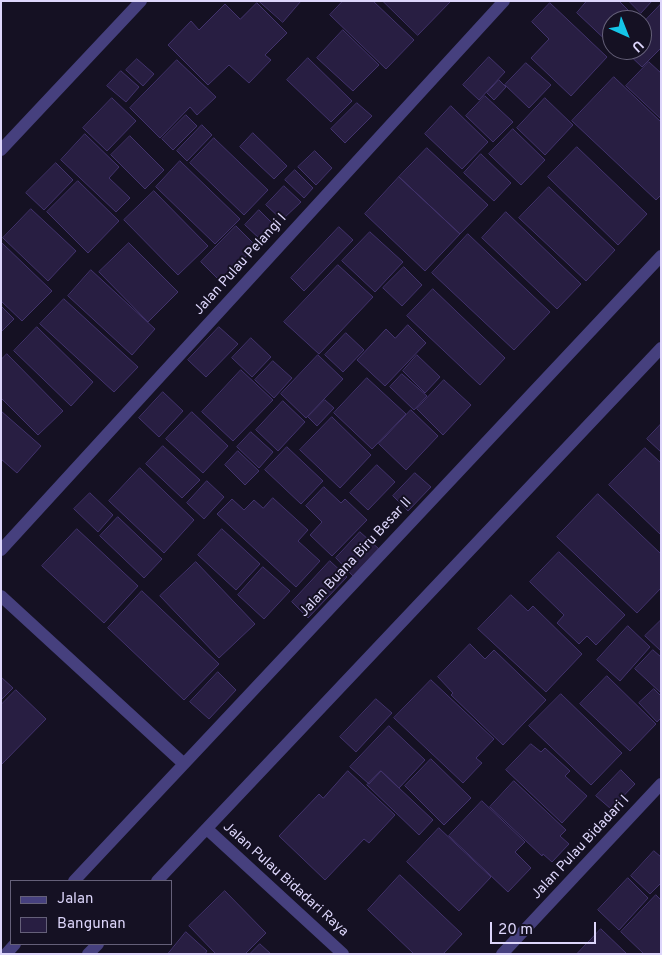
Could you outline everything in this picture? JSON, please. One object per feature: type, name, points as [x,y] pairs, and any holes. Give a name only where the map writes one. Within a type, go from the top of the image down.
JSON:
[{"type":"street","points":[[1,150],[142,1]]},
{"type":"street","name":"Jalan Pulau Pelangi I","points":[[1,550],[504,1]]},
{"type":"street","name":"Jalan Buana Biru Besar II","points":[[75,880],[661,256]]},
{"type":"street","points":[[158,880],[661,348]]},
{"type":"street","points":[[1,596],[184,764]]},
{"type":"street","name":"Jalan Pulau Bidadari I","points":[[502,954],[661,784]]},
{"type":"street","name":"Jalan Pulau Bidadari Raya","points":[[207,829],[343,954]]},
{"type":"street","points":[[6,954],[15,945]]},
{"type":"street","points":[[88,954],[97,945]]},
{"type":"building","points":[[259,1],[301,1],[283,22]]},
{"type":"building","points":[[343,1],[373,1],[414,40],[386,69],[330,15]]},
{"type":"building","points":[[383,1],[451,1],[418,35]]},
{"type":"building","points":[[587,1],[619,1],[628,10],[602,10],[602,37],[577,13]]},
{"type":"building","points":[[629,1],[652,1],[644,10],[638,10]]},
{"type":"building","points":[[257,3],[287,33],[265,55],[271,60],[249,83],[229,65],[208,85],[168,45],[191,21],[199,30],[225,4],[240,19]]},
{"type":"building","points":[[550,3],[602,52],[602,60],[604,60],[571,96],[531,58],[549,39],[532,22]]},
{"type":"building","points":[[661,4],[661,48],[652,57],[652,13]]},
{"type":"building","points":[[343,30],[379,65],[353,91],[317,58]]},
{"type":"building","points":[[489,57],[505,72],[479,100],[463,85]]},
{"type":"building","points":[[308,58],[352,101],[331,122],[287,80]]},
{"type":"building","points":[[137,59],[154,74],[143,86],[126,70]]},
{"type":"building","points":[[177,60],[216,97],[197,115],[190,107],[160,138],[130,108]]},
{"type":"building","points":[[635,60],[649,60],[642,67]]},
{"type":"building","points":[[649,62],[661,73],[661,119],[626,86]]},
{"type":"building","points":[[526,63],[551,85],[529,108],[505,85]]},
{"type":"building","points":[[121,71],[139,87],[126,102],[107,86]]},
{"type":"building","points":[[614,77],[661,122],[661,195],[656,200],[572,121]]},
{"type":"building","points":[[499,80],[506,87],[494,100],[487,93]]},
{"type":"building","points":[[485,96],[513,122],[493,142],[466,116]]},
{"type":"building","points":[[112,98],[136,121],[107,151],[83,128]]},
{"type":"building","points":[[545,98],[573,125],[545,155],[517,128]]},
{"type":"building","points":[[357,103],[372,116],[345,143],[331,129]]},
{"type":"building","points":[[451,106],[488,142],[462,169],[425,134]]},
{"type":"building","points":[[186,115],[197,126],[173,150],[162,139]]},
{"type":"building","points":[[202,125],[212,135],[187,161],[177,151]]},
{"type":"building","points":[[513,129],[545,160],[521,185],[489,154]]},
{"type":"building","points":[[253,133],[287,166],[274,179],[240,147]]},
{"type":"building","points":[[85,134],[119,167],[109,178],[130,198],[116,212],[61,160]]},
{"type":"building","points":[[130,136],[164,170],[145,189],[111,155]]},
{"type":"building","points":[[214,138],[268,190],[244,215],[190,163]]},
{"type":"building","points":[[577,147],[647,214],[618,245],[548,177]]},
{"type":"building","points":[[427,148],[488,205],[460,234],[399,177]]},
{"type":"building","points":[[315,151],[332,168],[316,185],[298,167]]},
{"type":"building","points":[[481,154],[511,183],[494,201],[464,173]]},
{"type":"building","points":[[180,161],[240,219],[215,244],[156,187]]},
{"type":"building","points":[[56,163],[73,180],[44,210],[26,193]]},
{"type":"building","points":[[295,170],[313,188],[304,198],[285,180]]},
{"type":"building","points":[[399,177],[460,234],[425,271],[365,214]]},
{"type":"building","points":[[78,181],[119,221],[88,253],[47,212]]},
{"type":"building","points":[[284,186],[301,202],[282,220],[266,205]]},
{"type":"building","points":[[549,187],[615,250],[586,281],[519,218]]},
{"type":"building","points":[[154,191],[208,246],[178,275],[124,220]]},
{"type":"building","points":[[31,209],[76,251],[48,281],[3,238]]},
{"type":"building","points":[[259,210],[276,227],[262,241],[245,225]]},
{"type":"building","points":[[506,212],[581,284],[557,309],[482,238]]},
{"type":"building","points":[[236,226],[256,246],[221,282],[201,262]]},
{"type":"building","points":[[339,227],[353,240],[304,291],[291,278]]},
{"type":"building","points":[[370,232],[403,262],[375,292],[342,261]]},
{"type":"building","points":[[468,234],[550,312],[514,350],[432,273]]},
{"type":"building","points":[[2,243],[52,291],[22,321],[1,301]]},
{"type":"building","points":[[129,243],[178,292],[148,322],[99,272]]},
{"type":"building","points":[[338,265],[373,297],[319,354],[284,322]]},
{"type":"building","points":[[404,267],[422,285],[402,306],[383,288]]},
{"type":"building","points":[[91,270],[155,329],[132,355],[68,296]]},
{"type":"building","points":[[433,289],[505,358],[480,385],[407,316]]},
{"type":"building","points":[[64,299],[138,367],[114,392],[40,324]]},
{"type":"building","points":[[1,306],[14,319],[1,332]]},
{"type":"building","points":[[408,325],[426,343],[385,386],[357,360],[386,329],[395,338]]},
{"type":"building","points":[[37,327],[93,382],[71,406],[14,351]]},
{"type":"building","points":[[219,327],[238,344],[206,377],[188,360]]},
{"type":"building","points":[[346,333],[364,350],[343,372],[325,355]]},
{"type":"building","points":[[251,338],[271,357],[252,377],[232,358]]},
{"type":"building","points":[[7,354],[63,411],[38,435],[1,398],[1,360]]},
{"type":"building","points":[[318,355],[343,379],[306,418],[281,394]]},
{"type":"building","points":[[417,355],[440,377],[425,393],[403,371]]},
{"type":"building","points":[[273,361],[292,378],[274,398],[255,380]]},
{"type":"building","points":[[241,370],[273,400],[233,441],[202,412]]},
{"type":"building","points":[[402,374],[427,396],[414,410],[390,387]]},
{"type":"building","points":[[367,378],[406,414],[372,449],[334,413]]},
{"type":"building","points":[[444,380],[471,405],[443,435],[417,409]]},
{"type":"building","points":[[163,392],[183,411],[159,437],[139,418]]},
{"type":"building","points":[[325,400],[334,408],[317,426],[308,417]]},
{"type":"building","points":[[283,401],[305,422],[278,451],[256,430]]},
{"type":"building","points":[[411,410],[438,436],[406,470],[379,444]]},
{"type":"building","points":[[1,411],[41,446],[17,473],[1,459]]},
{"type":"building","points":[[192,412],[228,446],[203,473],[166,439]]},
{"type":"building","points":[[332,417],[371,455],[340,488],[300,450]]},
{"type":"building","points":[[661,424],[661,452],[647,439]]},
{"type":"building","points":[[251,432],[273,452],[259,468],[237,447]]},
{"type":"building","points":[[163,446],[200,480],[182,498],[146,464]]},
{"type":"building","points":[[287,447],[323,481],[301,504],[265,470]]},
{"type":"building","points":[[645,448],[661,463],[661,535],[609,485]]},
{"type":"building","points":[[238,451],[259,471],[245,485],[225,465]]},
{"type":"building","points":[[377,465],[395,482],[368,510],[350,493]]},
{"type":"building","points":[[140,468],[194,520],[164,553],[109,501]]},
{"type":"building","points":[[415,473],[431,487],[408,511],[393,496]]},
{"type":"building","points":[[207,481],[224,497],[204,519],[187,503]]},
{"type":"building","points":[[324,487],[341,503],[345,499],[367,520],[332,556],[310,535],[322,522],[306,506]]},
{"type":"building","points":[[90,493],[113,515],[98,532],[74,509]]},
{"type":"building","points":[[598,494],[661,554],[661,588],[637,613],[557,537]]},
{"type":"building","points":[[273,498],[308,530],[298,541],[320,561],[296,587],[217,514],[232,499],[244,510],[254,500],[263,508]]},
{"type":"building","points":[[118,517],[162,559],[144,578],[100,536]]},
{"type":"building","points":[[77,529],[138,586],[104,623],[42,566]]},
{"type":"building","points":[[222,529],[260,564],[236,590],[198,555]]},
{"type":"building","points":[[360,532],[379,549],[353,576],[336,558]]},
{"type":"building","points":[[559,552],[625,615],[596,645],[587,636],[579,644],[557,623],[564,615],[530,582]]},
{"type":"building","points":[[330,561],[347,577],[308,618],[292,602]]},
{"type":"building","points":[[196,562],[255,624],[219,658],[160,596]]},
{"type":"building","points":[[263,567],[290,591],[264,619],[238,595]]},
{"type":"building","points":[[142,591],[219,664],[184,700],[108,628]]},
{"type":"building","points":[[511,595],[528,611],[533,606],[582,654],[546,692],[478,629]]},
{"type":"building","points":[[661,620],[661,651],[645,636]]},
{"type":"building","points":[[628,626],[650,647],[620,681],[597,660]]},
{"type":"building","points":[[470,644],[485,659],[494,650],[546,700],[503,745],[451,695],[453,693],[438,677]]},
{"type":"building","points":[[653,650],[661,657],[661,693],[635,669]]},
{"type":"building","points":[[218,672],[236,690],[209,719],[190,702]]},
{"type":"building","points":[[607,676],[656,724],[630,751],[580,704]]},
{"type":"building","points":[[1,677],[13,688],[1,700]]},
{"type":"building","points":[[431,680],[494,739],[476,758],[482,763],[463,783],[394,718]]},
{"type":"building","points":[[654,689],[661,696],[661,718],[657,722],[639,703]]},
{"type":"building","points":[[16,690],[46,719],[1,765],[1,705]]},
{"type":"building","points":[[561,694],[622,753],[591,785],[529,726]]},
{"type":"building","points":[[376,699],[392,713],[356,752],[340,737]]},
{"type":"building","points":[[389,726],[425,760],[399,788],[381,771],[369,784],[350,767]]},
{"type":"building","points":[[531,744],[541,752],[545,748],[570,771],[565,776],[587,796],[562,823],[506,770]]},
{"type":"building","points":[[431,759],[471,798],[444,825],[405,786]]},
{"type":"building","points":[[621,770],[635,784],[611,809],[596,796]]},
{"type":"building","points":[[348,771],[395,815],[369,843],[364,839],[325,880],[279,836],[319,794],[323,798]]},
{"type":"building","points":[[381,771],[433,820],[419,835],[367,785]]},
{"type":"building","points":[[514,781],[566,830],[560,836],[569,844],[552,862],[543,854],[542,856],[490,807]]},
{"type":"building","points":[[482,801],[525,842],[515,852],[531,868],[508,892],[449,836]]},
{"type":"building","points":[[439,828],[491,877],[459,911],[407,862]]},
{"type":"building","points":[[654,851],[661,857],[661,883],[650,894],[631,876]]},
{"type":"building","points":[[400,875],[462,934],[443,954],[414,954],[368,910]]},
{"type":"building","points":[[628,878],[648,898],[619,930],[598,910]]},
{"type":"building","points":[[225,891],[266,933],[245,954],[216,954],[189,926]]},
{"type":"building","points":[[656,895],[661,900],[661,954],[644,954],[621,932]]},
{"type":"building","points":[[601,929],[627,954],[577,954]]},
{"type":"building","points":[[186,932],[207,951],[205,954],[168,954]]},
{"type":"building","points":[[260,944],[271,954],[250,954]]}]
